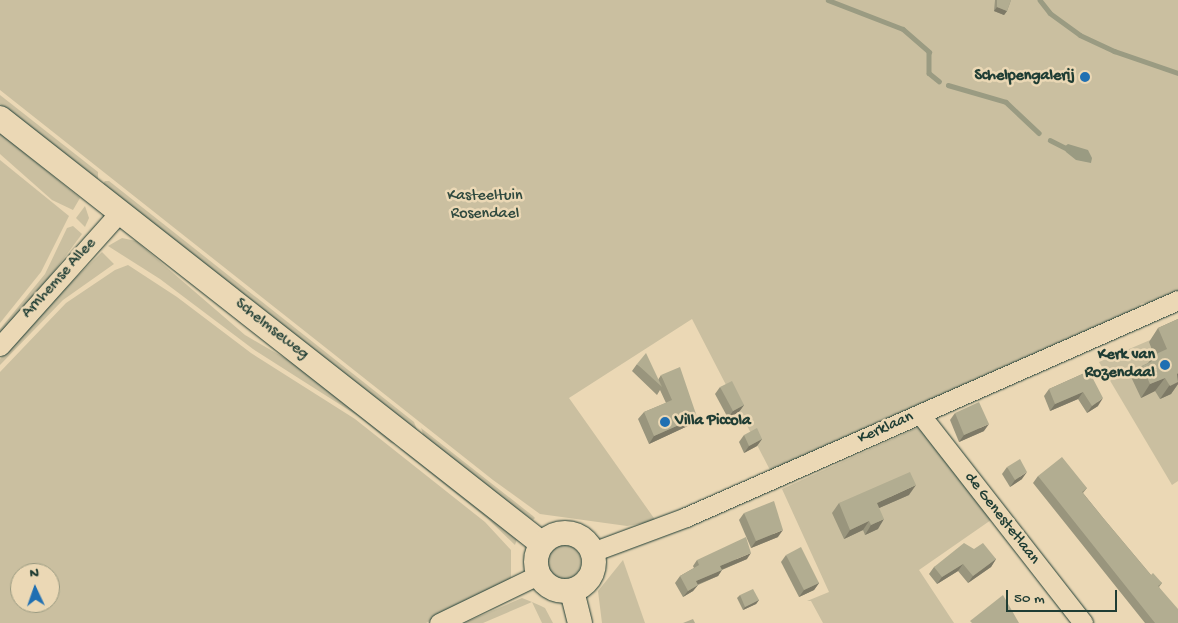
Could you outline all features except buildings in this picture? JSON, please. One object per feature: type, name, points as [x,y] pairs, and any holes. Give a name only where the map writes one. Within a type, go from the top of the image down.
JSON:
[{"type":"main road","name":"Schelmseweg","points":[[0,118],[541,543]]},
{"type":"main road","points":[[573,533],[582,538],[592,552],[593,568],[589,579],[572,591],[558,590],[530,579],[541,543],[555,534],[573,533]]},
{"type":"main road","points":[[572,591],[580,623]]},
{"type":"street","name":"Arnhemse Allee","points":[[0,346],[120,213]]},
{"type":"street","name":"Kerklaan","points":[[592,552],[651,532],[1178,300]]},
{"type":"street","name":"de Genestetlaan","points":[[920,414],[1083,623]]},
{"type":"street","points":[[438,623],[530,579]]},
{"type":"green space","name":"Kasteeltuin Rosendael","points":[[0,0],[1178,0],[1178,291],[1146,307],[1144,303],[1140,304],[1141,309],[771,472],[692,319],[569,398],[656,521],[627,526],[540,514],[493,480],[0,90]]},
{"type":"green space","points":[[0,95],[98,172],[98,179],[0,104]]},
{"type":"green space","points":[[0,133],[80,198],[73,210],[52,200],[0,154]]},
{"type":"green space","points":[[0,160],[69,216],[41,272],[0,323]]},
{"type":"green space","points":[[105,181],[109,181],[414,422],[419,435],[103,184]]},
{"type":"green space","points":[[85,206],[89,218],[85,227],[76,218]]},
{"type":"green space","points":[[73,226],[82,234],[35,297],[0,336],[0,329],[45,274],[67,228]]},
{"type":"green space","points":[[122,238],[136,241],[245,335],[295,364],[405,446],[391,443],[358,416],[253,349],[160,279],[108,246]]},
{"type":"green space","points":[[102,252],[114,264],[63,300],[0,365],[0,359],[39,314]]},
{"type":"green space","points":[[128,265],[177,297],[251,353],[355,419],[485,522],[511,550],[511,579],[426,623],[0,623],[0,372],[66,303],[115,270]]},
{"type":"green space","points":[[1178,328],[1178,481],[1172,485],[1099,362]]},
{"type":"green space","points":[[919,427],[991,520],[919,570],[954,623],[823,623],[811,601],[807,601],[829,592],[782,489]]},
{"type":"green space","points":[[421,428],[535,518],[533,520],[486,487],[425,440]]},
{"type":"green space","points":[[400,449],[414,452],[517,539],[515,545],[488,519]]},
{"type":"green space","points":[[564,545],[576,550],[581,562],[576,574],[564,579],[552,574],[547,562],[552,550]]},
{"type":"green space","points":[[623,560],[645,623],[602,623],[598,591]]},
{"type":"green space","points":[[522,598],[532,602],[483,623],[464,623]]},
{"type":"green space","points":[[532,602],[545,608],[553,623],[542,623]]},
{"type":"shaded area","points":[[1068,144],[1088,150],[1092,158],[1091,163],[1076,160],[1066,152],[1064,147]]},
{"type":"waterway","points":[[828,0],[903,29],[929,52],[929,73],[939,81]]},
{"type":"waterway","points":[[1040,0],[1050,13],[1080,35],[1114,51],[1178,73]]},
{"type":"waterway","points":[[948,85],[1006,102],[1039,133]]},
{"type":"waterway","points":[[1050,140],[1068,149]]},
{"type":"place","name":"Schelpengalerij","points":[[1085,77]]},
{"type":"place","name":"Kerk van Rozendaal","points":[[1165,365]]},
{"type":"place","name":"Villa Piccola","points":[[665,422]]}]
